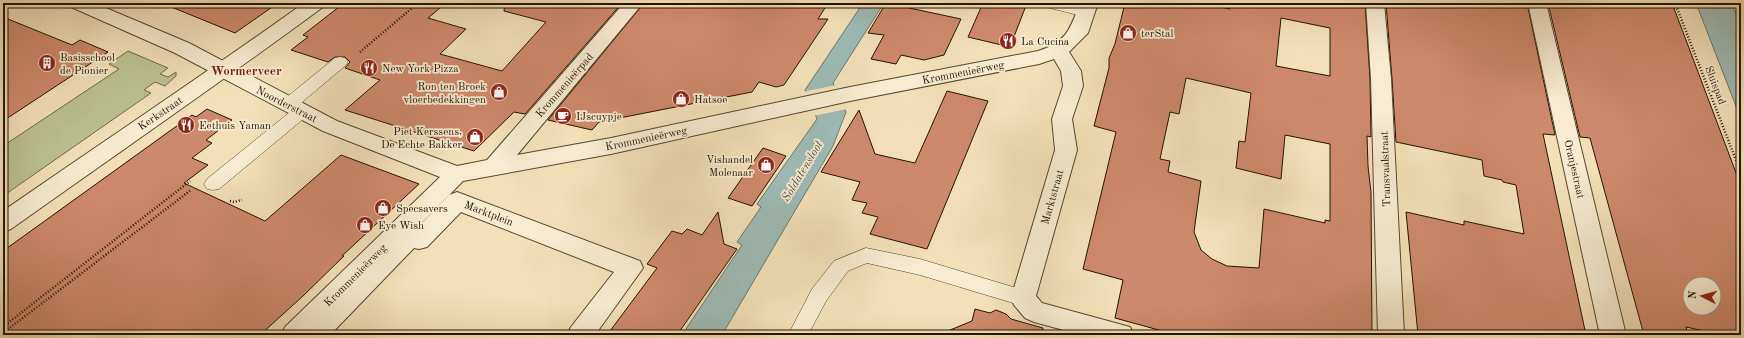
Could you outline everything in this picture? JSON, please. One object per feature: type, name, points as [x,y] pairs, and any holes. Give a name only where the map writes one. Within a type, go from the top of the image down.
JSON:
[{"type":"street","name":"Noorderstraat","points":[[78,3],[182,48],[294,109],[330,126],[456,174]]},
{"type":"street","name":"Kerkstraat","points":[[3,223],[148,121],[223,71],[316,3]]},
{"type":"street","name":"Krommenieërpad","points":[[494,167],[634,3]]},
{"type":"street","name":"Transvaalstraat","points":[[1375,3],[1381,79],[1390,335]]},
{"type":"street","name":"Oranjestraat","points":[[1537,3],[1613,335]]},
{"type":"street","points":[[1059,51],[1078,33],[1088,7]]},
{"type":"street","name":"Krommenieërweg","points":[[294,335],[456,174],[611,146],[792,106],[1039,57],[1059,51]]},
{"type":"street","name":"Marktstraat","points":[[1023,298],[1066,150],[1062,119],[1074,86],[1071,71],[1059,51]]},
{"type":"street","name":"Marktplein","points":[[314,335],[410,236],[419,240],[457,201],[631,268],[580,335]]},
{"type":"street","points":[[1023,298],[1034,311],[1121,335]]},
{"type":"lane","points":[[1047,3],[1088,7]]},
{"type":"lane","points":[[214,184],[294,109],[340,62]]},
{"type":"lane","points":[[798,335],[819,295],[841,266],[866,255],[920,267],[1023,298]]},
{"type":"path","points":[[340,62],[353,58],[418,3]]},
{"type":"path","name":"Sluispad","points":[[1675,3],[1741,174]]},
{"type":"path","points":[[3,327],[195,178]]},
{"type":"path","points":[[3,333],[197,185],[214,184]]},
{"type":"green space","points":[[128,51],[168,68],[160,74],[168,77],[176,72],[176,76],[165,86],[155,82],[144,90],[151,93],[3,196],[3,146],[119,69],[109,64]]},
{"type":"water","name":"Soldatensloot","points":[[863,3],[884,3],[833,83],[846,112],[833,146],[722,335],[682,335],[742,245],[737,242],[761,207],[757,204],[817,119],[805,90]]},
{"type":"water","points":[[1696,3],[1731,3],[1741,25],[1741,119]]},
{"type":"pier","points":[[836,85],[847,109],[813,116],[803,92]]},
{"type":"building","points":[[164,3],[278,3],[235,33]]},
{"type":"building","points":[[344,3],[446,3],[428,18],[466,29],[440,54],[502,71],[546,22],[504,11],[505,3],[622,3],[525,114],[514,112],[474,151],[345,110],[380,80],[345,68],[350,62],[345,57],[335,57],[328,62],[291,50],[308,37],[303,35]]},
{"type":"building","points":[[644,3],[828,3],[818,19],[828,19],[784,85],[776,87],[759,82],[752,92],[599,122],[592,130],[548,120]]},
{"type":"building","points":[[886,3],[961,19],[944,55],[924,60],[901,55],[896,64],[871,59],[884,35],[868,33]]},
{"type":"building","points":[[983,3],[1027,3],[1010,47],[968,37]]},
{"type":"building","points":[[1125,3],[1200,3],[1230,9],[1231,3],[1365,3],[1370,79],[1371,137],[1367,136],[1371,192],[1372,335],[1177,335],[1115,318],[1123,280],[1083,269],[1116,132],[1094,126],[1109,68],[1109,58],[1115,44]],"holes":[[[1281,18],[1330,28],[1330,76],[1276,66]],[[1186,78],[1251,93],[1245,142],[1239,141],[1236,168],[1281,179],[1285,135],[1330,144],[1330,221],[1325,220],[1325,223],[1264,209],[1259,268],[1227,266],[1212,259],[1201,250],[1194,232],[1201,181],[1168,172],[1170,161],[1160,159],[1170,112],[1179,114]]]},
{"type":"building","points":[[1386,3],[1527,3],[1555,135],[1543,134],[1586,335],[1418,335],[1406,212],[1464,225],[1464,221],[1524,234],[1516,185],[1484,176],[1482,160],[1396,142]]},
{"type":"building","points":[[1548,3],[1672,3],[1741,186],[1741,335],[1722,335],[1686,327],[1689,335],[1644,335],[1590,138],[1580,137]]},
{"type":"building","name":"Basisschool de Pionier","points":[[3,17],[72,45],[80,40],[108,52],[3,121]]},
{"type":"building","points":[[947,91],[988,101],[927,249],[870,234],[878,217],[862,213],[867,203],[852,200],[860,182],[821,172],[859,110],[875,154],[915,163]]},
{"type":"building","points":[[207,109],[232,120],[206,140],[212,143],[192,158],[208,165],[184,183],[265,221],[341,155],[419,184],[342,256],[344,256],[303,296],[260,335],[3,335],[3,251],[192,115],[196,117]]},
{"type":"building","points":[[763,148],[786,156],[752,206],[728,198]]},
{"type":"building","points":[[718,212],[724,244],[737,249],[677,335],[607,335],[657,268],[647,264],[672,231],[682,234],[687,229],[702,235]]},
{"type":"building","points":[[975,309],[990,313],[996,310],[1006,314],[1011,319],[1043,328],[1042,335],[938,335],[972,321]]},
{"type":"place","name":"terStal","points":[[1128,33]]},
{"type":"place","name":"La Cucina","points":[[1008,41]]},
{"type":"place","name":"Basisschool de Pionier","points":[[47,63]]},
{"type":"place","name":"New York Pizza","points":[[369,68]]},
{"type":"place","name":"Ron ten Broek vloerbedekkingen","points":[[499,92]]},
{"type":"place","name":"Hatsoe","points":[[681,99]]},
{"type":"place","name":"IJscuypje","points":[[563,116]]},
{"type":"place","name":"Eethuis Yaman","points":[[186,125]]},
{"type":"place","name":"Piet Kerssens, De Echte Bakker","points":[[475,137]]},
{"type":"place","name":"Vishandel Molenaar","points":[[766,165]]},
{"type":"place","name":"Specsavers","points":[[383,208]]},
{"type":"place","name":"Eye Wish","points":[[365,225]]},
{"type":"district","name":"Wormerveer","points":[[246,70]]}]
